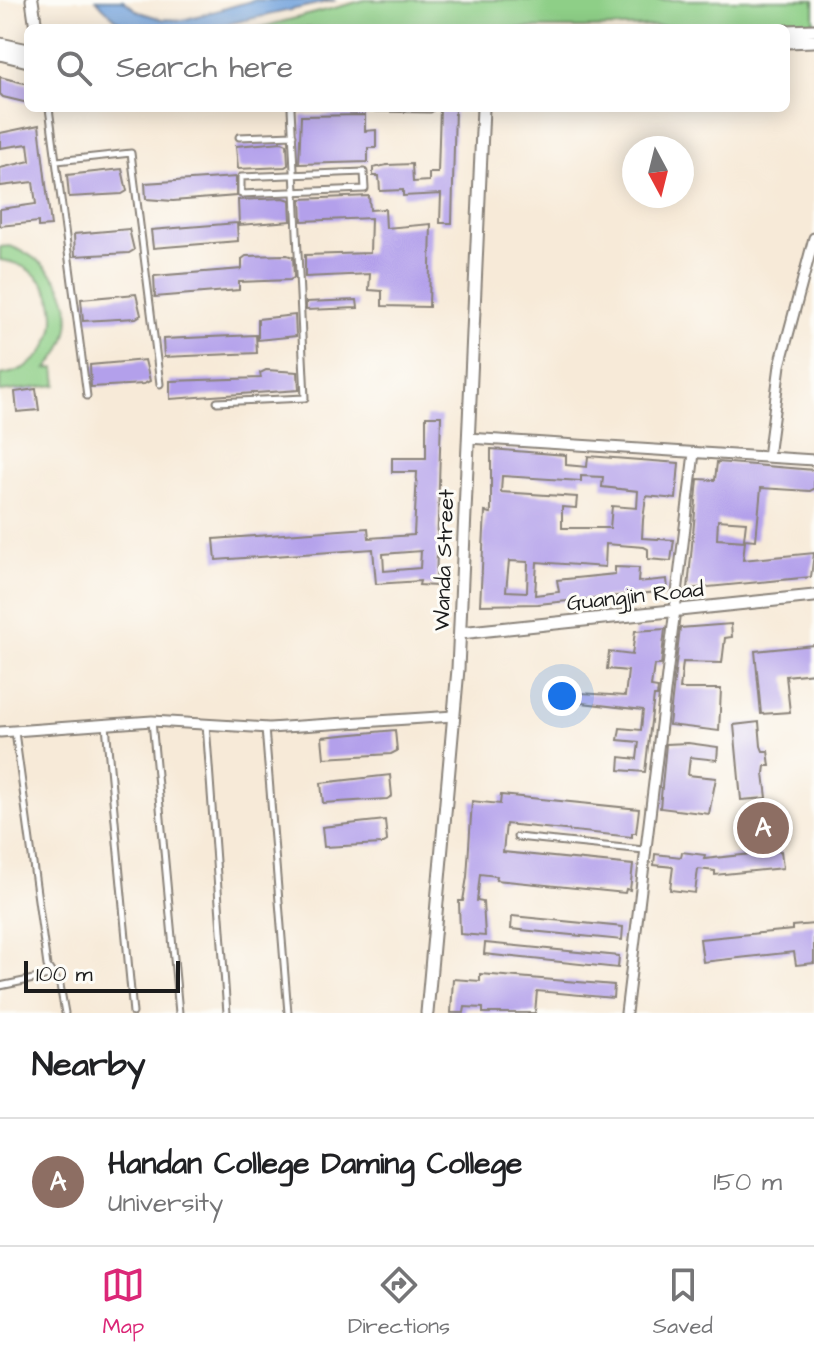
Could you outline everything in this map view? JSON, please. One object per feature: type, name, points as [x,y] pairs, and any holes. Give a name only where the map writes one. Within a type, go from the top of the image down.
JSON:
[{"type":"street","points":[[32,0],[35,24]]},
{"type":"street","points":[[790,31],[814,30]]},
{"type":"street","points":[[790,42],[814,41]]},
{"type":"street","points":[[0,44],[24,49]]},
{"type":"street","points":[[0,54],[24,60]]},
{"type":"street","name":"Wanda Street","points":[[427,1013],[460,633],[483,112]]},
{"type":"street","points":[[768,457],[780,365],[814,238]]},
{"type":"street","points":[[468,438],[814,460]]},
{"type":"street","points":[[626,1013],[694,453]]},
{"type":"street","name":"Guangjin Road","points":[[460,633],[814,596]]},
{"type":"street","points":[[0,732],[152,721],[265,728],[454,716]]},
{"type":"lane","points":[[50,112],[87,396]]},
{"type":"lane","points":[[217,402],[305,398],[291,112]]},
{"type":"lane","points":[[239,137],[293,135]]},
{"type":"lane","points":[[57,161],[131,153],[160,384]]},
{"type":"lane","points":[[364,172],[365,189],[295,192],[241,194],[241,177],[364,172]]},
{"type":"lane","points":[[152,721],[179,1013]]},
{"type":"lane","points":[[206,724],[227,1013]]},
{"type":"lane","points":[[106,725],[133,1013]]},
{"type":"lane","points":[[265,728],[288,1013]]},
{"type":"lane","points":[[15,732],[47,966],[60,985],[65,1013]]},
{"type":"lane","points":[[517,837],[645,851]]},
{"type":"lane","points":[[0,986],[53,975]]},
{"type":"green space","points":[[365,0],[814,0],[814,22],[273,24]]},
{"type":"green space","points":[[10,246],[45,267],[65,297],[69,314],[67,332],[60,351],[47,369],[55,368],[57,385],[0,392],[0,375],[24,368],[40,354],[51,337],[54,318],[51,298],[40,280],[24,267],[0,260],[0,247]]},
{"type":"water","points":[[96,0],[123,0],[139,12],[162,19],[183,20],[255,0],[336,0],[227,24],[124,24]]},
{"type":"building","points":[[0,77],[24,83],[24,102],[0,94]]},
{"type":"building","points":[[440,112],[455,112],[452,223],[440,223],[441,194],[403,196],[403,190],[380,191],[379,176],[373,176],[373,168],[412,164],[413,182],[429,181],[429,173],[438,173]]},
{"type":"building","points":[[365,115],[365,131],[376,130],[376,148],[368,148],[368,162],[299,164],[301,116]]},
{"type":"building","points":[[39,125],[51,226],[38,227],[38,222],[0,226],[0,209],[36,204],[33,182],[0,186],[0,168],[30,161],[28,144],[0,148],[0,133]]},
{"type":"building","points":[[287,144],[288,165],[285,167],[238,169],[236,146]]},
{"type":"building","points":[[122,169],[127,191],[122,194],[69,197],[67,175]]},
{"type":"building","points":[[236,177],[236,196],[173,201],[146,199],[145,183]]},
{"type":"building","points":[[369,196],[370,210],[385,209],[386,228],[431,224],[429,307],[382,306],[382,291],[369,290],[370,274],[305,277],[305,255],[370,253],[371,218],[302,221],[301,199]]},
{"type":"building","points":[[238,200],[290,200],[291,221],[239,225]]},
{"type":"building","points":[[237,223],[238,241],[153,248],[151,230]]},
{"type":"building","points":[[129,229],[134,250],[129,253],[75,256],[74,234]]},
{"type":"building","points":[[246,256],[293,257],[294,278],[290,280],[239,282],[239,290],[155,297],[154,276],[242,269],[242,259]]},
{"type":"building","points":[[136,294],[141,315],[136,318],[83,321],[81,299]]},
{"type":"building","points":[[357,300],[358,308],[306,310],[306,302]]},
{"type":"building","points":[[295,315],[296,336],[258,340],[258,319]]},
{"type":"building","points":[[256,335],[257,353],[164,357],[163,339]]},
{"type":"building","points":[[145,360],[150,381],[144,384],[91,387],[90,365]]},
{"type":"building","points":[[266,370],[298,372],[299,390],[170,399],[170,381],[261,378],[260,373]]},
{"type":"building","points":[[36,389],[39,410],[17,412],[15,392]]},
{"type":"building","points":[[426,416],[441,416],[436,586],[419,585],[420,581],[376,584],[373,549],[216,560],[214,539],[368,528],[369,538],[414,535],[417,472],[392,472],[392,458],[426,458]],"holes":[[[421,551],[420,568],[384,571],[383,554]]]},
{"type":"building","points":[[491,449],[566,455],[566,465],[587,467],[588,456],[679,463],[676,499],[646,496],[643,520],[642,538],[674,540],[671,561],[648,559],[648,549],[644,547],[606,544],[605,567],[537,562],[535,595],[559,592],[557,580],[615,574],[615,567],[639,568],[638,582],[667,579],[668,591],[538,604],[480,605],[485,512],[491,513]],"holes":[[[502,476],[581,481],[581,476],[603,477],[602,487],[638,491],[637,508],[612,506],[610,528],[562,528],[562,507],[576,508],[577,497],[501,492]],[[509,561],[528,562],[527,592],[506,591]]]},
{"type":"building","points":[[717,462],[814,470],[814,489],[810,491],[761,488],[756,540],[744,539],[746,522],[718,520],[717,539],[745,541],[743,560],[814,553],[811,577],[688,589],[698,479],[715,480]]},
{"type":"building","points":[[731,624],[732,637],[725,638],[722,663],[683,662],[680,689],[721,689],[719,731],[669,725],[680,628]]},
{"type":"building","points":[[665,629],[661,665],[654,665],[651,687],[658,688],[657,696],[654,696],[645,772],[619,770],[620,757],[637,759],[639,742],[618,740],[620,728],[641,730],[643,710],[565,701],[566,692],[625,696],[628,671],[607,669],[609,652],[632,655],[635,631]]},
{"type":"building","points":[[814,645],[814,673],[786,676],[790,712],[761,714],[755,651]]},
{"type":"building","points":[[759,722],[761,746],[763,751],[768,751],[770,766],[765,766],[764,773],[767,798],[741,800],[734,725]]},
{"type":"building","points":[[395,730],[397,751],[391,754],[324,758],[322,737]]},
{"type":"building","points":[[666,744],[718,747],[717,760],[690,757],[688,775],[716,778],[709,814],[660,808]]},
{"type":"building","points":[[390,775],[392,796],[387,799],[323,803],[321,783]]},
{"type":"building","points":[[501,795],[639,809],[636,833],[632,833],[632,837],[506,824],[503,852],[633,865],[630,890],[626,889],[625,893],[496,880],[497,876],[480,874],[477,901],[483,902],[485,936],[460,934],[459,901],[463,901],[467,877],[472,801],[500,804]]},
{"type":"building","points":[[385,820],[387,841],[382,844],[324,847],[322,827]]},
{"type":"building","points":[[781,851],[783,868],[715,875],[715,871],[698,869],[695,893],[670,890],[673,867],[654,865],[655,854],[681,857],[682,852],[705,855],[704,859]]},
{"type":"building","points":[[512,916],[623,927],[622,940],[511,929]]},
{"type":"building","points":[[814,924],[814,963],[796,965],[794,952],[703,962],[700,939],[792,930],[792,926]]},
{"type":"building","points":[[485,943],[619,956],[618,968],[484,954]]},
{"type":"building","points":[[480,974],[614,985],[613,998],[537,991],[535,1013],[483,1013],[483,1008],[465,1007],[464,1013],[451,1013],[453,979],[480,981]]},
{"type":"place","name":"Handan College Daming College","points":[[763,828]]}]
